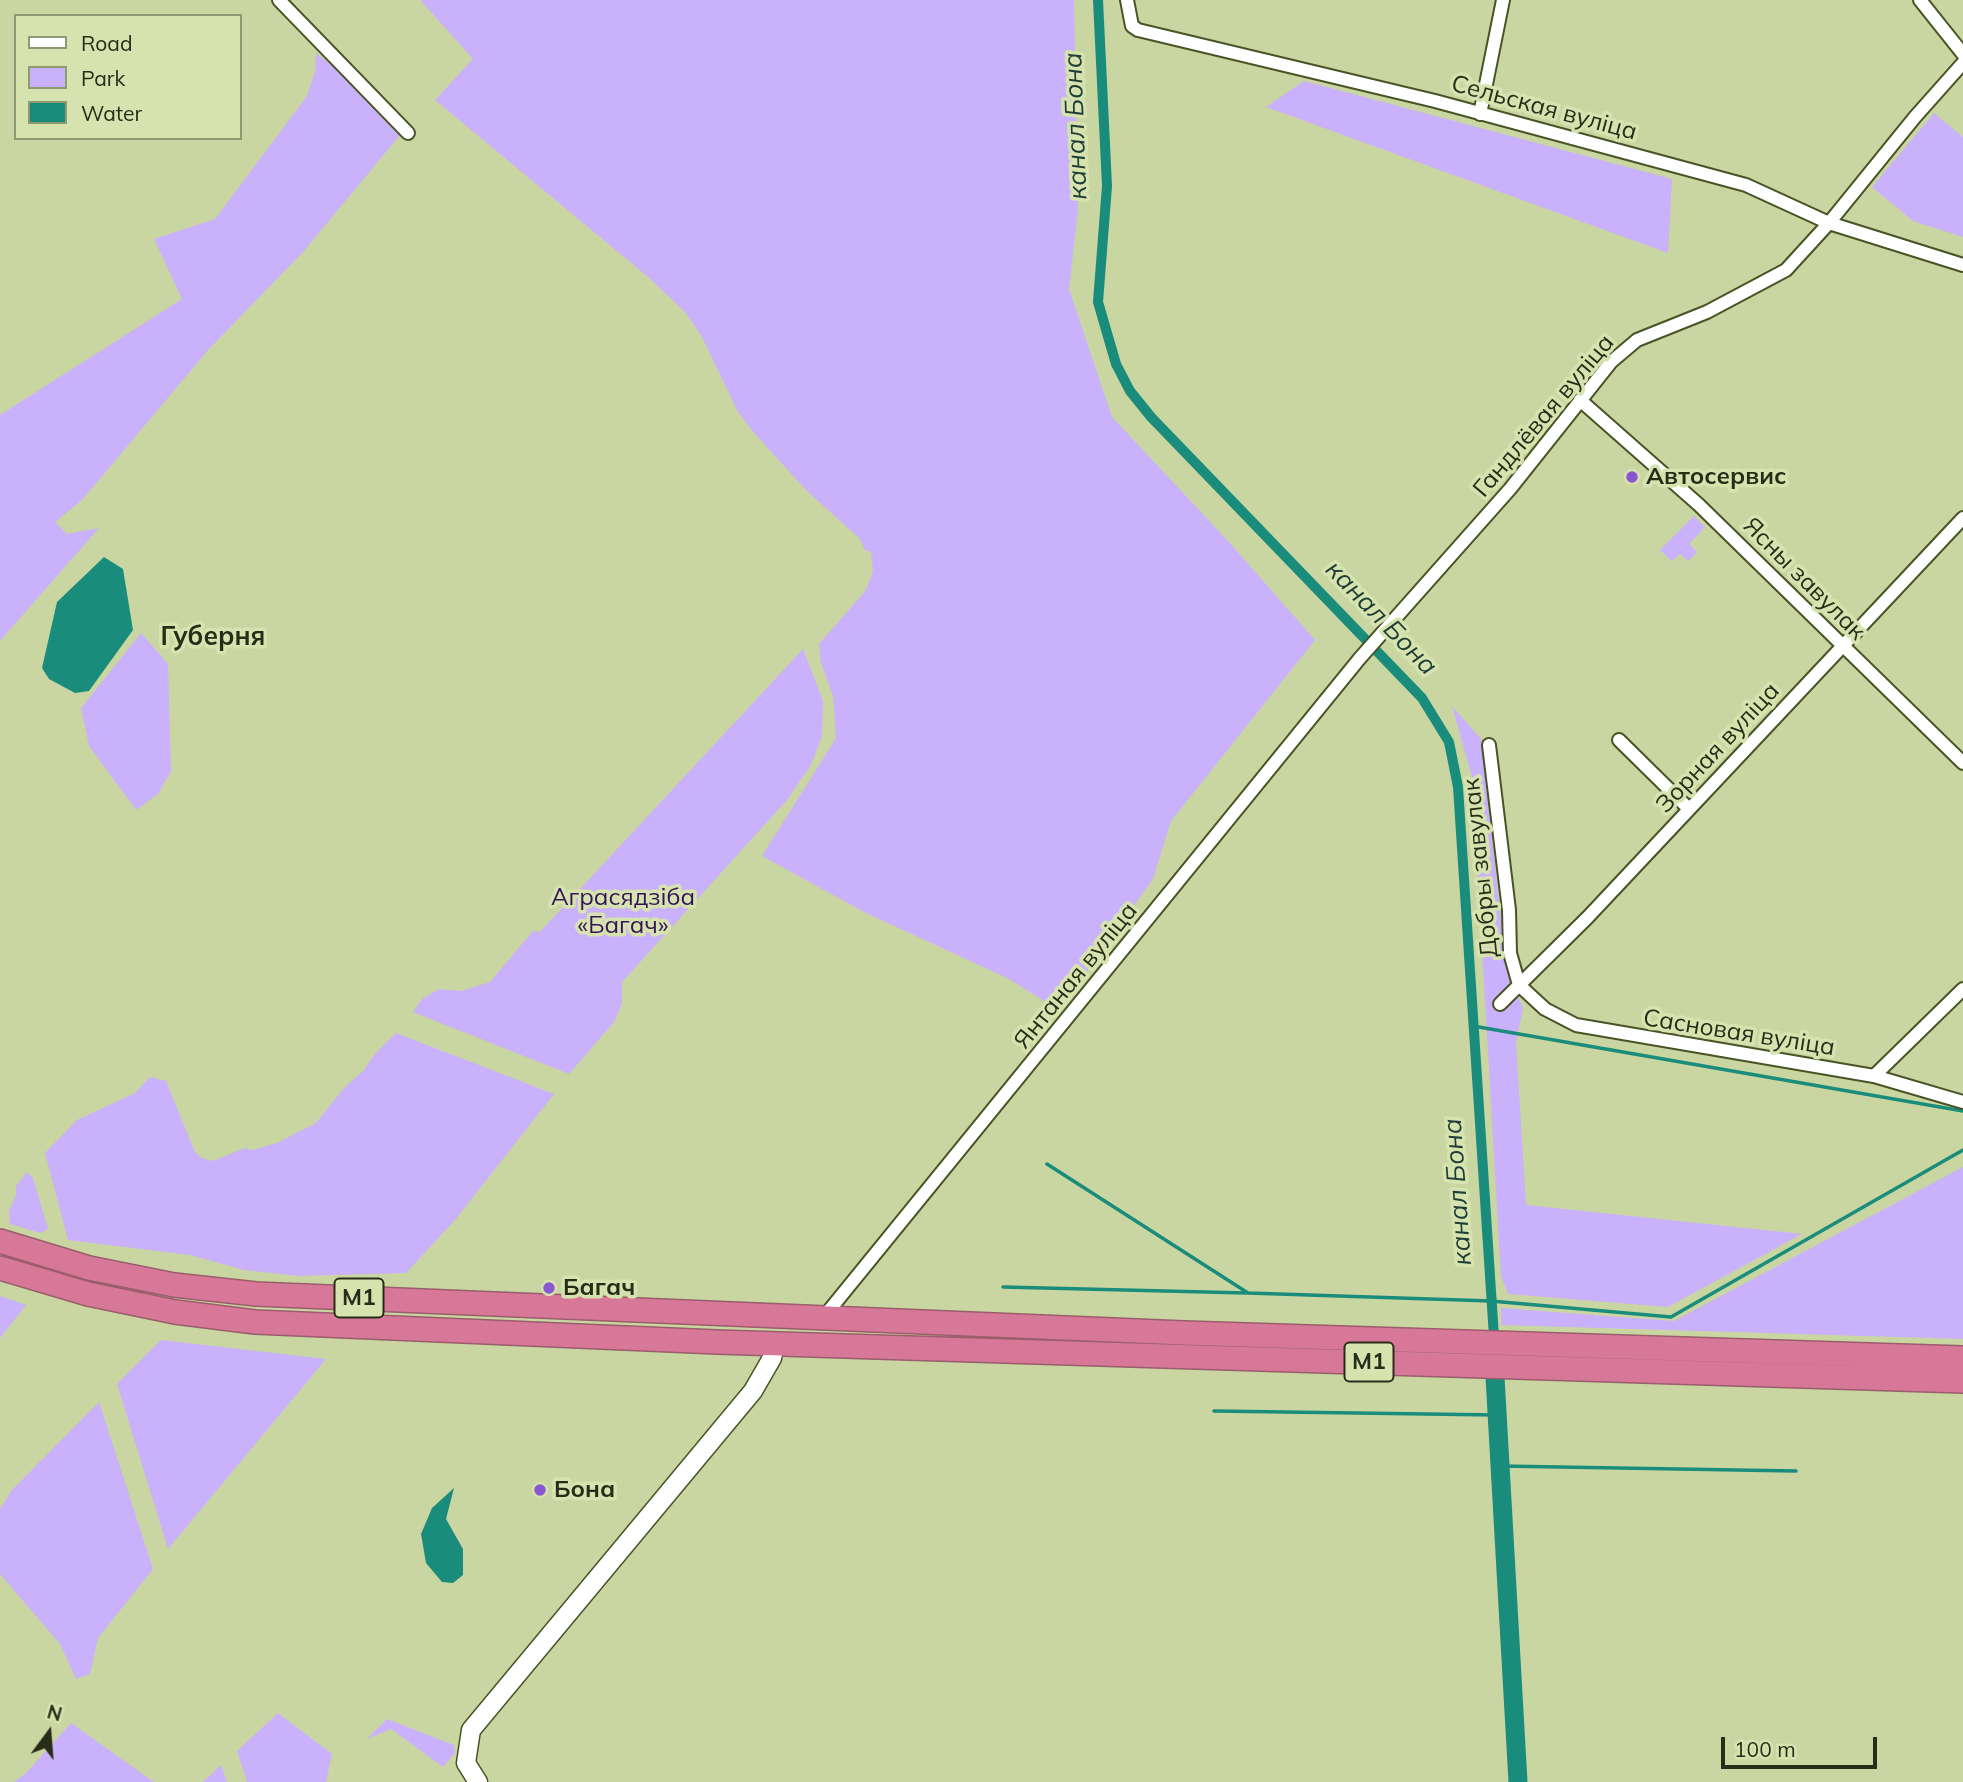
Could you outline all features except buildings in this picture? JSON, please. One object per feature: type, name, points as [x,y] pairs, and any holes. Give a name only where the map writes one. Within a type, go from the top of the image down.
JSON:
[{"type":"highway","name":"М1","points":[[0,1241],[89,1268],[174,1285],[256,1294],[822,1319],[1963,1358]]},
{"type":"highway","name":"М1","points":[[0,1268],[100,1297],[175,1312],[256,1322],[775,1344],[1963,1381]]},
{"type":"street","points":[[279,0],[408,133]]},
{"type":"street","name":"Сельская вуліца","points":[[1127,0],[1132,26],[1138,30],[1480,114],[1746,185],[1829,223],[1963,265]]},
{"type":"street","points":[[1480,114],[1503,0]]},
{"type":"street","points":[[1920,0],[1963,54]]},
{"type":"street","name":"Гандлёвая вуліца","points":[[1360,658],[1510,489],[1622,351],[1637,340],[1718,306],[1786,270],[1829,223],[1915,117],[1963,63]]},
{"type":"street","name":"Ясны завулак","points":[[1580,400],[1699,505],[1963,764]]},
{"type":"street","name":"Зорная вуліца","points":[[1500,1004],[1588,918],[1963,518]]},
{"type":"street","name":"Янтаная вуліца","points":[[822,1319],[1360,658]]},
{"type":"street","points":[[1619,740],[1689,809]]},
{"type":"street","name":"Добры завулак","points":[[1489,745],[1509,910],[1510,953],[1519,985]]},
{"type":"street","name":"Сасновая вуліца","points":[[1519,985],[1545,1009],[1576,1025],[1874,1076],[1963,1102]]},
{"type":"street","points":[[1874,1076],[1963,989]]},
{"type":"street","points":[[478,1782],[466,1763],[471,1730],[753,1391],[772,1358],[775,1344]]},
{"type":"green space","points":[[420,0],[1074,0],[1078,210],[1069,289],[1112,417],[1228,541],[1315,640],[1171,821],[1153,879],[1059,1010],[1007,978],[866,913],[762,856],[836,738],[833,696],[821,663],[819,644],[866,590],[873,571],[871,552],[865,550],[860,539],[806,490],[755,434],[738,412],[701,335],[685,312],[648,277],[435,100],[473,59]]},
{"type":"green space","points":[[316,53],[342,74],[400,135],[303,252],[208,350],[83,499],[55,522],[67,534],[99,528],[0,641],[0,415],[182,299],[154,239],[215,219],[307,96],[315,72]]},
{"type":"green space","points":[[1304,81],[1672,179],[1668,253],[1266,107]]},
{"type":"green space","points":[[1934,113],[1963,137],[1963,237],[1913,221],[1872,187]]},
{"type":"green space","points":[[1694,516],[1705,527],[1689,544],[1697,552],[1688,561],[1680,554],[1672,561],[1660,550]]},
{"type":"green space","points":[[141,633],[168,664],[171,771],[158,794],[136,810],[89,746],[81,708]]},
{"type":"green space","name":"Аграсядзіба «Багач»","points":[[803,649],[823,701],[822,736],[811,765],[787,800],[622,982],[622,1003],[614,1022],[569,1074],[413,1012],[422,999],[439,989],[461,991],[490,982],[533,931],[540,932]]},
{"type":"green space","points":[[1452,706],[1481,739],[1507,972],[1523,1008],[1516,1043],[1526,1205],[1802,1234],[1668,1307],[1508,1294],[1501,1276],[1472,777]]},
{"type":"green space","points":[[396,1033],[554,1094],[455,1220],[406,1273],[298,1276],[244,1270],[190,1255],[68,1240],[45,1153],[77,1120],[135,1093],[150,1077],[166,1081],[195,1152],[202,1158],[213,1161],[245,1148],[253,1150],[277,1143],[316,1123],[344,1088],[364,1070],[375,1054]]},
{"type":"green space","points":[[1963,1167],[1963,1339],[1501,1325],[1501,1308],[1674,1321]]},
{"type":"green space","points":[[27,1172],[33,1178],[48,1229],[40,1233],[10,1224],[9,1211],[16,1195],[16,1186]]},
{"type":"green space","points":[[0,1296],[26,1305],[0,1338]]},
{"type":"green space","points":[[161,1340],[326,1359],[168,1549],[117,1384]]},
{"type":"green space","points":[[99,1402],[153,1569],[98,1638],[90,1674],[76,1679],[60,1644],[0,1574],[0,1509],[12,1490]]},
{"type":"green space","points":[[278,1713],[332,1754],[326,1782],[247,1782],[237,1751]]},
{"type":"green space","points":[[387,1719],[454,1745],[455,1753],[443,1767],[391,1729],[367,1739]]},
{"type":"green space","points":[[71,1723],[154,1782],[14,1782],[26,1773]]},
{"type":"green space","points":[[221,1765],[227,1782],[203,1782]]},
{"type":"water","points":[[104,557],[123,569],[133,630],[89,691],[75,693],[49,679],[42,668],[57,602]]},
{"type":"water","points":[[454,1488],[446,1519],[463,1549],[463,1575],[453,1583],[442,1582],[426,1563],[421,1534],[432,1508]]},
{"type":"waterway","name":"канал Бона","points":[[1098,0],[1107,186],[1098,302],[1116,364],[1130,391],[1151,417],[1422,698],[1449,742],[1458,787],[1494,1337]]},
{"type":"waterway","points":[[1473,1026],[1963,1111]]},
{"type":"waterway","points":[[1047,1164],[1248,1293],[1491,1301],[1671,1317],[1963,1150]]},
{"type":"waterway","points":[[1003,1287],[1246,1293]]},
{"type":"waterway","name":"канал Бона","points":[[1495,1377],[1518,1782]]},
{"type":"waterway","points":[[1214,1411],[1496,1415]]},
{"type":"waterway","points":[[1500,1466],[1796,1471]]},
{"type":"place","name":"Автосервис","points":[[1632,477]]},
{"type":"place","name":"Багач","points":[[549,1288]]},
{"type":"place","name":"Бона","points":[[540,1490]]},
{"type":"district","name":"Губерня","points":[[213,637]]}]
